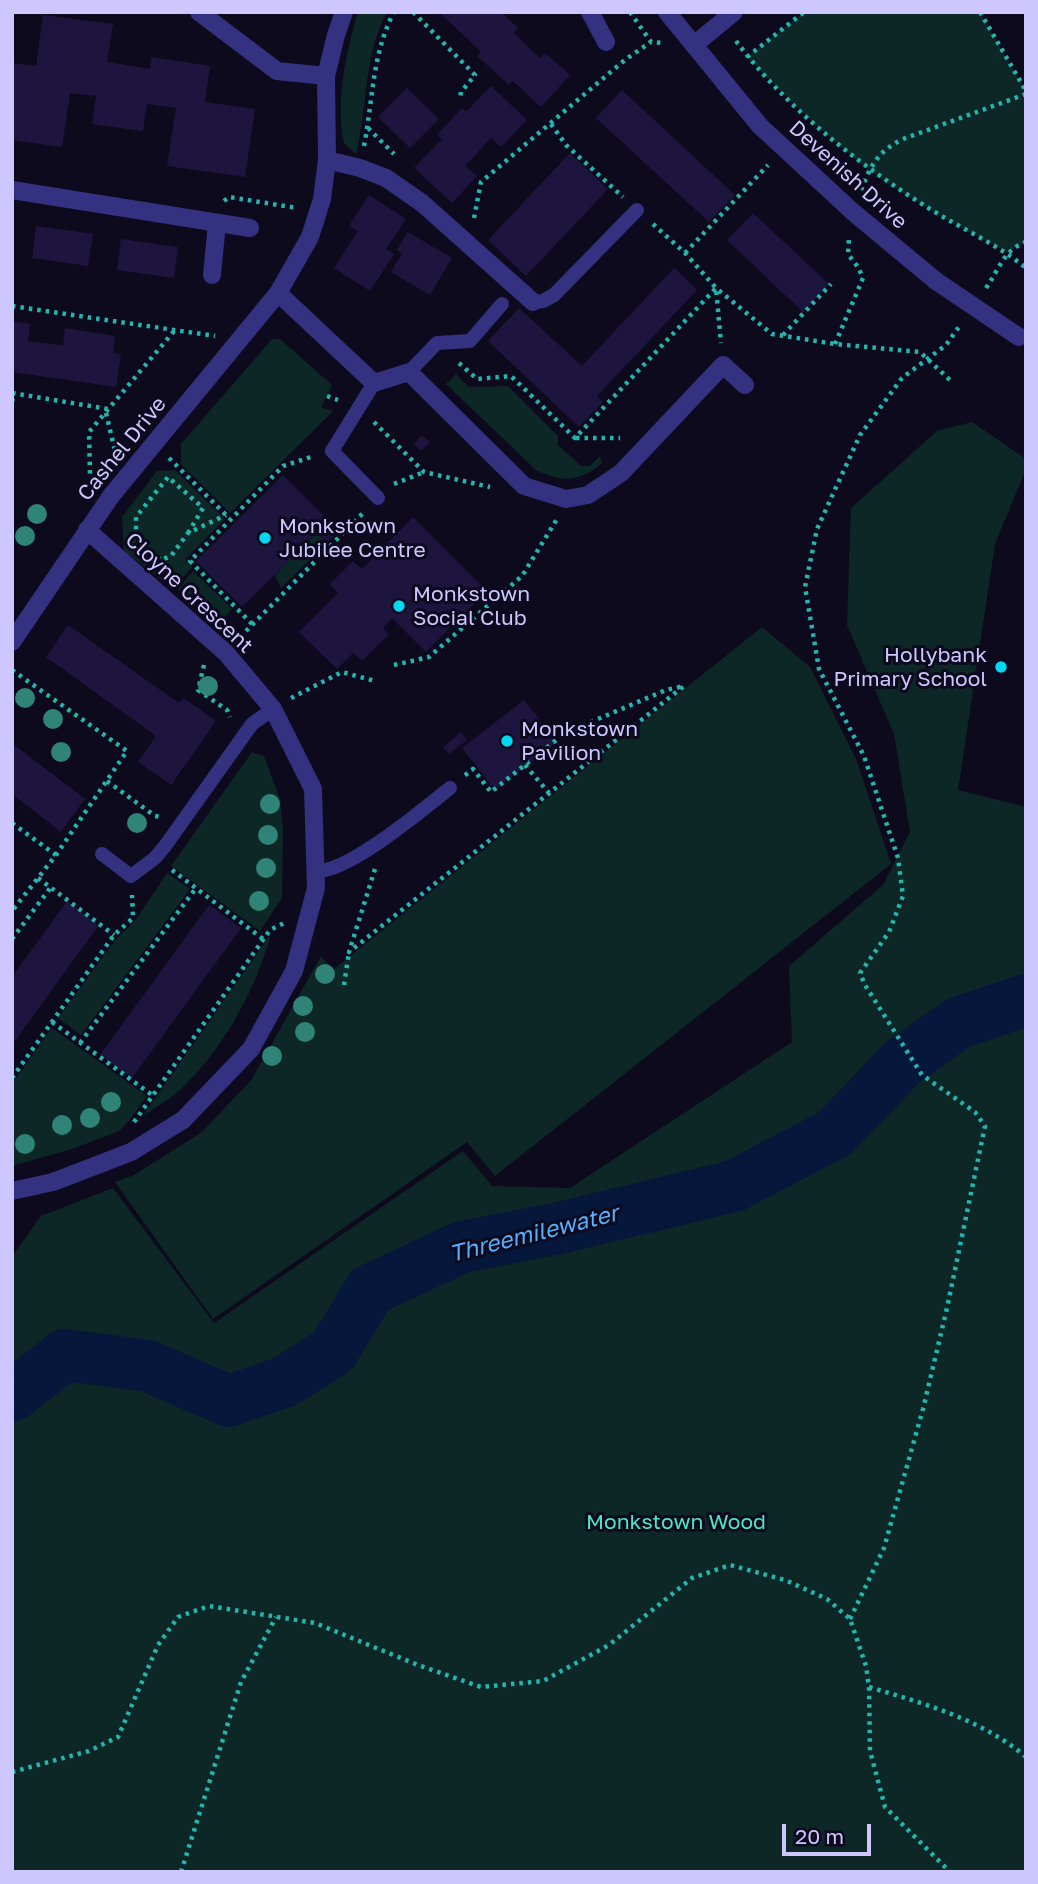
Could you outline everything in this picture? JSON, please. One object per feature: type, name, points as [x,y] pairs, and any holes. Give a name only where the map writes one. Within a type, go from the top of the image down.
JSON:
[{"type":"street","points":[[199,12],[277,71],[326,76]]},
{"type":"street","name":"Cashel Drive","points":[[12,642],[111,496],[278,293],[310,237],[322,200],[327,160],[326,76],[344,12]]},
{"type":"street","points":[[590,12],[606,42]]},
{"type":"street","name":"Devenish Drive","points":[[667,12],[760,126],[783,149],[936,281],[1022,340]]},
{"type":"street","points":[[694,45],[728,17]]},
{"type":"street","points":[[327,160],[386,178],[422,202],[533,302]]},
{"type":"street","points":[[12,190],[250,228]]},
{"type":"street","points":[[212,275],[217,223]]},
{"type":"street","points":[[278,293],[374,383],[409,372],[524,486],[566,499],[588,495],[621,472],[723,365],[745,385]]},
{"type":"street","name":"Cloyne Crescent","points":[[12,1191],[53,1182],[131,1152],[183,1120],[251,1049],[295,971],[316,888],[313,789],[273,709],[226,653],[87,530]]},
{"type":"lane","points":[[533,302],[543,301],[554,295],[637,210]]},
{"type":"lane","points":[[409,372],[437,343],[470,341],[502,304]]},
{"type":"lane","points":[[374,383],[331,451],[378,498]]},
{"type":"lane","points":[[102,854],[131,876],[155,858],[252,724],[273,709]]},
{"type":"lane","points":[[315,871],[325,872],[374,846],[450,788]]},
{"type":"path","points":[[360,168],[382,34],[394,12]]},
{"type":"path","points":[[413,12],[475,75],[461,92],[460,100]]},
{"type":"path","points":[[747,57],[804,12]]},
{"type":"path","points":[[835,344],[863,278],[848,254],[853,212],[869,169],[885,148],[1026,93],[980,12]]},
{"type":"path","points":[[728,17],[747,57],[799,110],[869,169],[954,224],[1007,252],[1026,268]]},
{"type":"path","points":[[461,235],[474,220],[481,182],[651,42]]},
{"type":"path","points":[[685,253],[783,149]]},
{"type":"path","points":[[265,201],[279,203]]},
{"type":"path","points":[[984,292],[1007,252],[1026,242]]},
{"type":"path","points":[[783,336],[831,284]]},
{"type":"path","points":[[716,288],[734,300],[763,329],[772,334],[835,344],[920,352],[951,381]]},
{"type":"path","points":[[716,288],[723,365]]},
{"type":"path","points":[[575,438],[716,288]]},
{"type":"path","points":[[12,306],[211,334],[236,346]]},
{"type":"path","points":[[849,1619],[884,1548],[923,1409],[985,1126],[975,1112],[922,1076],[864,985],[860,973],[889,932],[903,896],[898,858],[864,757],[818,669],[805,587],[817,529],[860,435],[902,378],[947,345],[962,324]]},
{"type":"path","points":[[111,496],[90,475],[89,432],[176,329]]},
{"type":"path","points":[[477,379],[511,376],[575,438],[624,438],[643,450]]},
{"type":"path","points":[[12,402],[13,393],[108,410]]},
{"type":"path","points":[[359,407],[424,472],[508,492],[524,486]]},
{"type":"path","points":[[108,410],[115,451],[131,470]]},
{"type":"path","points":[[154,442],[228,517]]},
{"type":"path","points":[[252,624],[190,561],[228,517],[283,466],[331,451]]},
{"type":"path","points":[[226,653],[390,486],[424,472]]},
{"type":"path","points":[[143,547],[136,531],[136,517],[167,477],[203,508],[171,556],[161,560],[152,554]]},
{"type":"path","points":[[394,665],[429,657],[522,576],[561,513],[566,499]]},
{"type":"path","points":[[188,533],[228,517]]},
{"type":"path","points":[[210,640],[198,690],[227,710],[231,720]]},
{"type":"path","points":[[12,670],[127,751],[56,855],[12,911]]},
{"type":"path","points":[[273,709],[342,672],[375,681]]},
{"type":"path","points":[[349,952],[684,685],[565,733],[491,792],[474,769],[450,788]]},
{"type":"path","points":[[525,765],[549,793]]},
{"type":"path","points":[[107,781],[155,816],[169,813]]},
{"type":"path","points":[[12,823],[56,855]]},
{"type":"path","points":[[344,985],[349,952],[376,867],[387,858],[388,836]]},
{"type":"path","points":[[155,858],[263,939]]},
{"type":"path","points":[[12,1078],[114,934],[133,918],[131,876]]},
{"type":"path","points":[[38,878],[114,934]]},
{"type":"path","points":[[12,939],[51,887]]},
{"type":"path","points":[[80,1043],[196,888]]},
{"type":"path","points":[[131,1152],[134,1121],[263,939],[270,930],[310,911]]},
{"type":"path","points":[[51,1022],[152,1095]]},
{"type":"path","points":[[12,1772],[89,1751],[118,1737],[158,1644],[177,1618],[209,1606],[315,1623],[481,1687],[543,1681],[610,1645],[692,1578],[730,1565],[785,1580],[827,1599],[849,1619],[866,1666],[870,1751],[885,1807],[950,1872]]},
{"type":"path","points":[[181,1872],[241,1682],[276,1617]]},
{"type":"path","points":[[869,1686],[953,1713],[1007,1741],[1026,1757]]},
{"type":"green space","points":[[358,12],[387,12],[379,29],[370,64],[356,154],[344,143],[341,94],[349,44]]},
{"type":"green space","points":[[804,12],[980,12],[1026,91],[1026,242],[1007,252],[902,193],[837,144],[747,57]]},
{"type":"green space","points":[[272,339],[280,339],[332,385],[321,407],[333,411],[230,513],[181,464],[181,444]]},
{"type":"green space","points":[[456,374],[469,387],[508,386],[558,436],[558,445],[581,466],[590,466],[600,456],[602,463],[586,474],[563,479],[536,470],[446,384]]},
{"type":"green space","name":"Monkstown Wood","points":[[972,422],[1026,459],[1026,469],[995,544],[958,790],[1026,807],[1026,1872],[12,1872],[12,1257],[41,1216],[113,1188],[214,1323],[463,1151],[492,1186],[570,1188],[792,1042],[789,966],[883,885],[910,832],[894,734],[847,625],[851,508],[937,431]]},
{"type":"green space","points":[[175,470],[225,519],[185,560],[192,567],[173,589],[124,551],[122,517],[157,471]]},
{"type":"green space","points":[[317,533],[327,543],[281,588],[275,575]]},
{"type":"green space","points":[[193,571],[232,609],[225,617],[238,630],[231,636],[178,589]]},
{"type":"green space","points":[[762,627],[810,667],[856,759],[891,864],[495,1176],[467,1142],[213,1319],[115,1182],[134,1175],[202,1132],[252,1079],[321,956],[333,970]]},
{"type":"green space","points":[[252,752],[264,756],[280,799],[283,831],[282,898],[260,931],[171,866]]},
{"type":"green space","points":[[167,873],[190,889],[81,1035],[58,1018],[117,938],[135,921]]},
{"type":"green space","points":[[271,934],[246,999],[223,1039],[178,1092],[142,1117]]},
{"type":"green space","points":[[52,1028],[147,1096],[119,1131],[75,1148],[12,1166],[12,1084]]},
{"type":"building","points":[[439,12],[501,12],[518,28],[514,33],[540,58],[545,53],[570,75],[541,107],[513,81],[509,85],[477,56],[481,52]]},
{"type":"building","points":[[43,15],[113,24],[107,62],[150,69],[151,57],[210,66],[205,102],[255,109],[245,177],[167,166],[176,108],[147,104],[143,131],[92,124],[96,96],[70,93],[62,147],[12,140],[12,63],[36,66]]},
{"type":"building","points":[[491,86],[527,120],[501,147],[491,138],[465,166],[477,176],[452,203],[414,168],[442,139],[437,135],[462,108],[466,112]]},
{"type":"building","points":[[407,88],[439,119],[410,148],[378,117]]},
{"type":"building","points":[[622,90],[735,195],[709,222],[596,118]]},
{"type":"building","points":[[570,153],[608,189],[526,276],[488,240]]},
{"type":"building","points":[[369,195],[406,219],[386,249],[394,254],[370,291],[334,268],[358,231],[349,226]]},
{"type":"building","points":[[753,213],[829,284],[803,312],[727,240]]},
{"type":"building","points":[[36,226],[93,234],[88,266],[32,258]]},
{"type":"building","points":[[408,232],[452,258],[430,295],[391,272],[402,253],[397,250]]},
{"type":"building","points":[[121,239],[178,247],[174,278],[117,270]]},
{"type":"building","points":[[674,268],[697,290],[597,396],[603,402],[579,427],[488,341],[519,308],[582,366]]},
{"type":"building","points":[[12,321],[30,324],[28,341],[63,346],[65,328],[115,336],[113,353],[121,354],[116,387],[12,372]]},
{"type":"building","points":[[422,435],[430,442],[421,451],[414,444]]},
{"type":"building","name":"Monkstown Jubilee Centre","points":[[283,475],[339,531],[327,543],[317,533],[242,607],[196,561]]},
{"type":"building","name":"Monkstown Social Club","points":[[413,517],[487,591],[426,652],[392,618],[383,628],[389,634],[362,661],[353,653],[337,669],[299,632],[338,593],[330,584],[353,561],[362,569]]},
{"type":"building","points":[[68,625],[179,703],[183,698],[216,721],[171,785],[138,762],[156,736],[46,657]]},
{"type":"building","name":"Monkstown Pavilion","points":[[524,700],[557,742],[495,790],[462,748]]},
{"type":"building","points":[[461,732],[467,740],[449,754],[443,747]]},
{"type":"building","points":[[12,743],[85,799],[61,832],[12,794]]},
{"type":"building","points":[[67,901],[99,925],[12,1045],[12,977]]},
{"type":"building","points":[[209,905],[241,928],[132,1078],[100,1055]]},
{"type":"waterway","name":"Threemilewater","points":[[12,1396],[65,1355],[148,1366],[229,1401],[284,1382],[333,1351],[370,1290],[462,1247],[555,1229],[734,1186],[835,1133],[902,1063],[958,1023],[1026,1000]]},
{"type":"place","name":"Monkstown Jubilee Centre","points":[[265,538]]},
{"type":"place","name":"Monkstown Social Club","points":[[399,606]]},
{"type":"place","name":"Hollybank Primary School","points":[[1001,667]]},
{"type":"place","name":"Monkstown Pavilion","points":[[507,741]]}]
